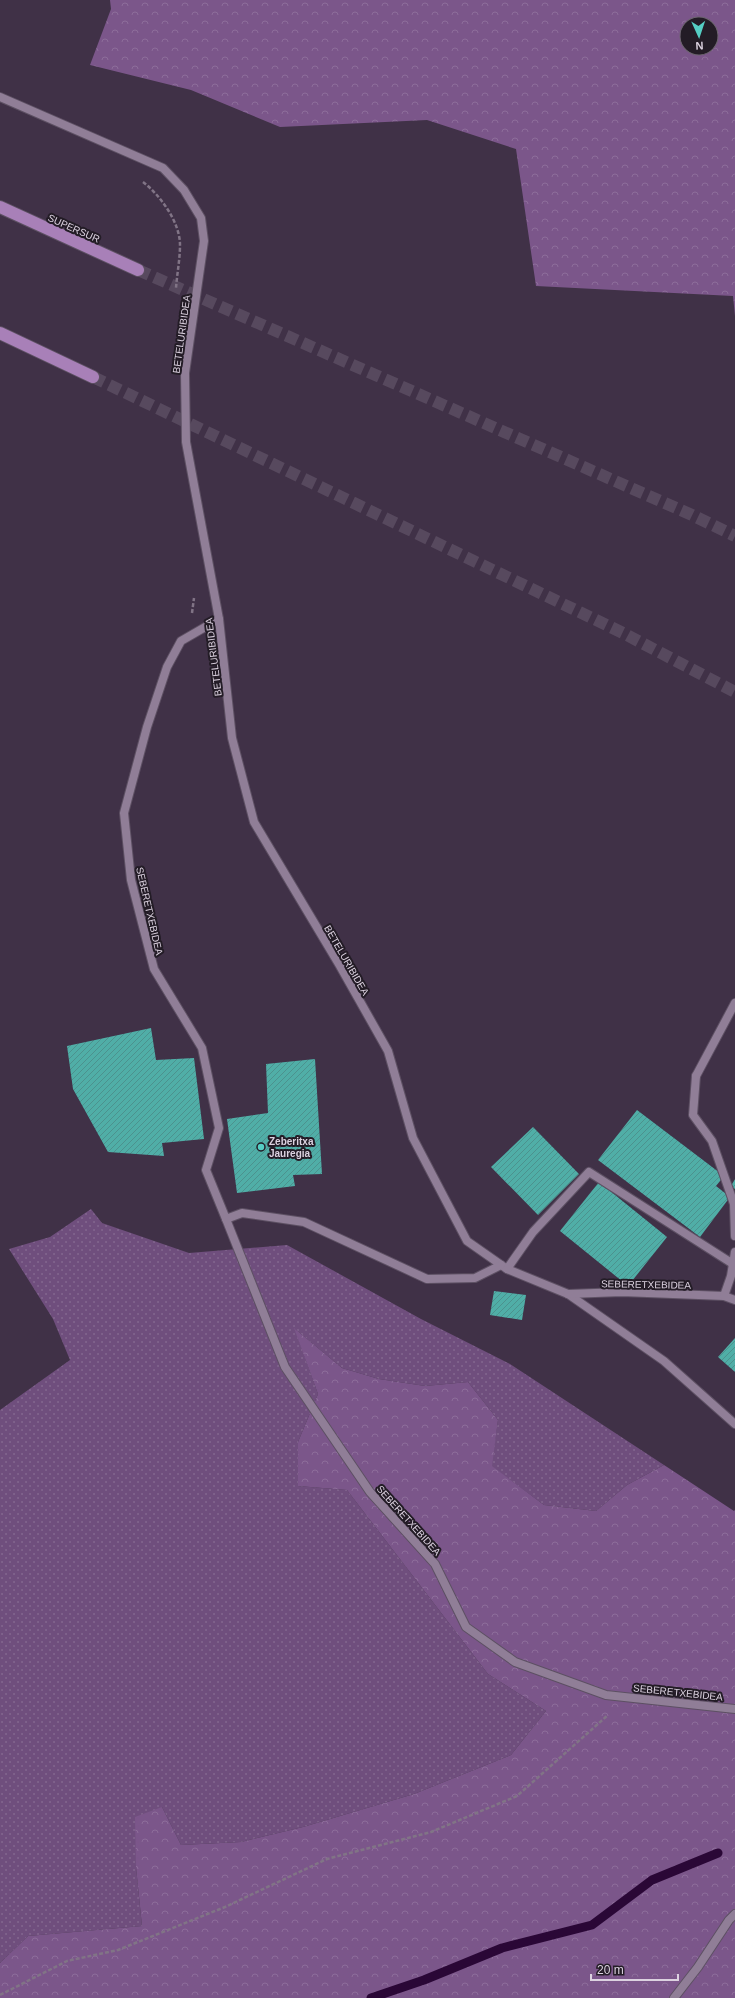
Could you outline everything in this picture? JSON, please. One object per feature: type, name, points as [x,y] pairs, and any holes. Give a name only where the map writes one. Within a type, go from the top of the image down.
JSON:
[{"type":"highway","name":"SUPERSUR","points":[[0,208],[138,270]]},
{"type":"highway","points":[[0,333],[93,377]]},
{"type":"street","name":"BETELURIBIDEA","points":[[0,97],[163,168],[184,190],[201,218],[204,240],[185,372],[186,442],[219,619],[232,738],[254,822],[336,959],[388,1051],[413,1138],[467,1241],[504,1267]]},
{"type":"street","name":"SEBERETXEBIDEA","points":[[219,619],[181,642],[167,667],[147,727],[124,813],[131,880],[154,969],[202,1048],[219,1128],[206,1170],[285,1367],[370,1492],[435,1564],[466,1627],[516,1662],[606,1695],[735,1709]]},
{"type":"street","points":[[735,1003],[696,1076],[693,1115],[712,1141],[734,1204],[735,1236]]},
{"type":"street","points":[[226,1219],[242,1213],[304,1222],[427,1279],[474,1278],[504,1267],[533,1232],[589,1172],[733,1264]]},
{"type":"street","points":[[724,1296],[731,1276],[735,1252]]},
{"type":"street","name":"SEBERETXEBIDEA","points":[[504,1267],[568,1294],[664,1361],[735,1424]]},
{"type":"street","name":"SEBERETXEBIDEA","points":[[568,1294],[622,1292],[724,1296],[735,1300]]},
{"type":"street","points":[[674,1998],[698,1967],[729,1920],[735,1914]]},
{"type":"path","points":[[137,178],[153,190],[175,222],[180,243],[176,290]]},
{"type":"path","points":[[190,636],[195,597]]},
{"type":"path","points":[[0,1995],[67,1961],[118,1950],[225,1907],[327,1859],[431,1832],[517,1796],[628,1697]]},
{"type":"shaded area","points":[[91,1209],[102,1223],[189,1253],[287,1245],[421,1319],[510,1364],[664,1465],[627,1485],[596,1511],[544,1505],[491,1466],[498,1420],[468,1382],[425,1386],[379,1379],[342,1368],[295,1329],[318,1394],[298,1442],[298,1486],[347,1490],[488,1674],[546,1711],[511,1755],[414,1794],[303,1827],[241,1842],[181,1845],[162,1807],[136,1867],[142,1926],[28,1936],[0,1963],[0,1410],[70,1360],[53,1319],[9,1249],[50,1237]]},
{"type":"green space","points":[[110,0],[735,0],[735,316],[733,296],[536,286],[516,149],[427,120],[280,127],[191,90],[90,65],[111,9]]},
{"type":"green space","points":[[294,1328],[342,1368],[379,1379],[425,1386],[468,1382],[498,1420],[492,1466],[544,1505],[596,1511],[627,1485],[664,1465],[734,1511],[735,1510],[735,1998],[0,1998],[0,1963],[28,1936],[142,1926],[136,1867],[135,1817],[162,1807],[181,1845],[241,1842],[303,1827],[414,1794],[511,1755],[546,1711],[488,1674],[347,1490],[298,1486],[298,1442],[318,1394]]},
{"type":"building","points":[[151,1028],[156,1060],[194,1058],[204,1139],[162,1143],[164,1156],[108,1152],[73,1089],[67,1046]]},
{"type":"building","points":[[315,1059],[322,1174],[293,1175],[295,1186],[237,1193],[227,1119],[268,1113],[266,1064]]},
{"type":"building","points":[[637,1110],[724,1176],[716,1186],[730,1197],[700,1237],[598,1160]]},
{"type":"building","points":[[533,1127],[579,1174],[538,1215],[491,1167]]},
{"type":"building","points":[[735,1179],[735,1189],[731,1186]]},
{"type":"building","points":[[599,1182],[667,1237],[628,1286],[560,1231]]},
{"type":"building","points":[[494,1291],[526,1295],[522,1320],[490,1315]]},
{"type":"building","points":[[735,1338],[735,1372],[718,1357]]},
{"type":"waterway","points":[[371,1998],[424,1980],[502,1948],[592,1925],[652,1880],[718,1853]]},
{"type":"tunnel","points":[[138,270],[692,515],[735,536]]},
{"type":"tunnel","points":[[93,377],[623,633],[735,692]]},
{"type":"place","name":"Zeberitxa Jauregia","points":[[261,1147]]}]
